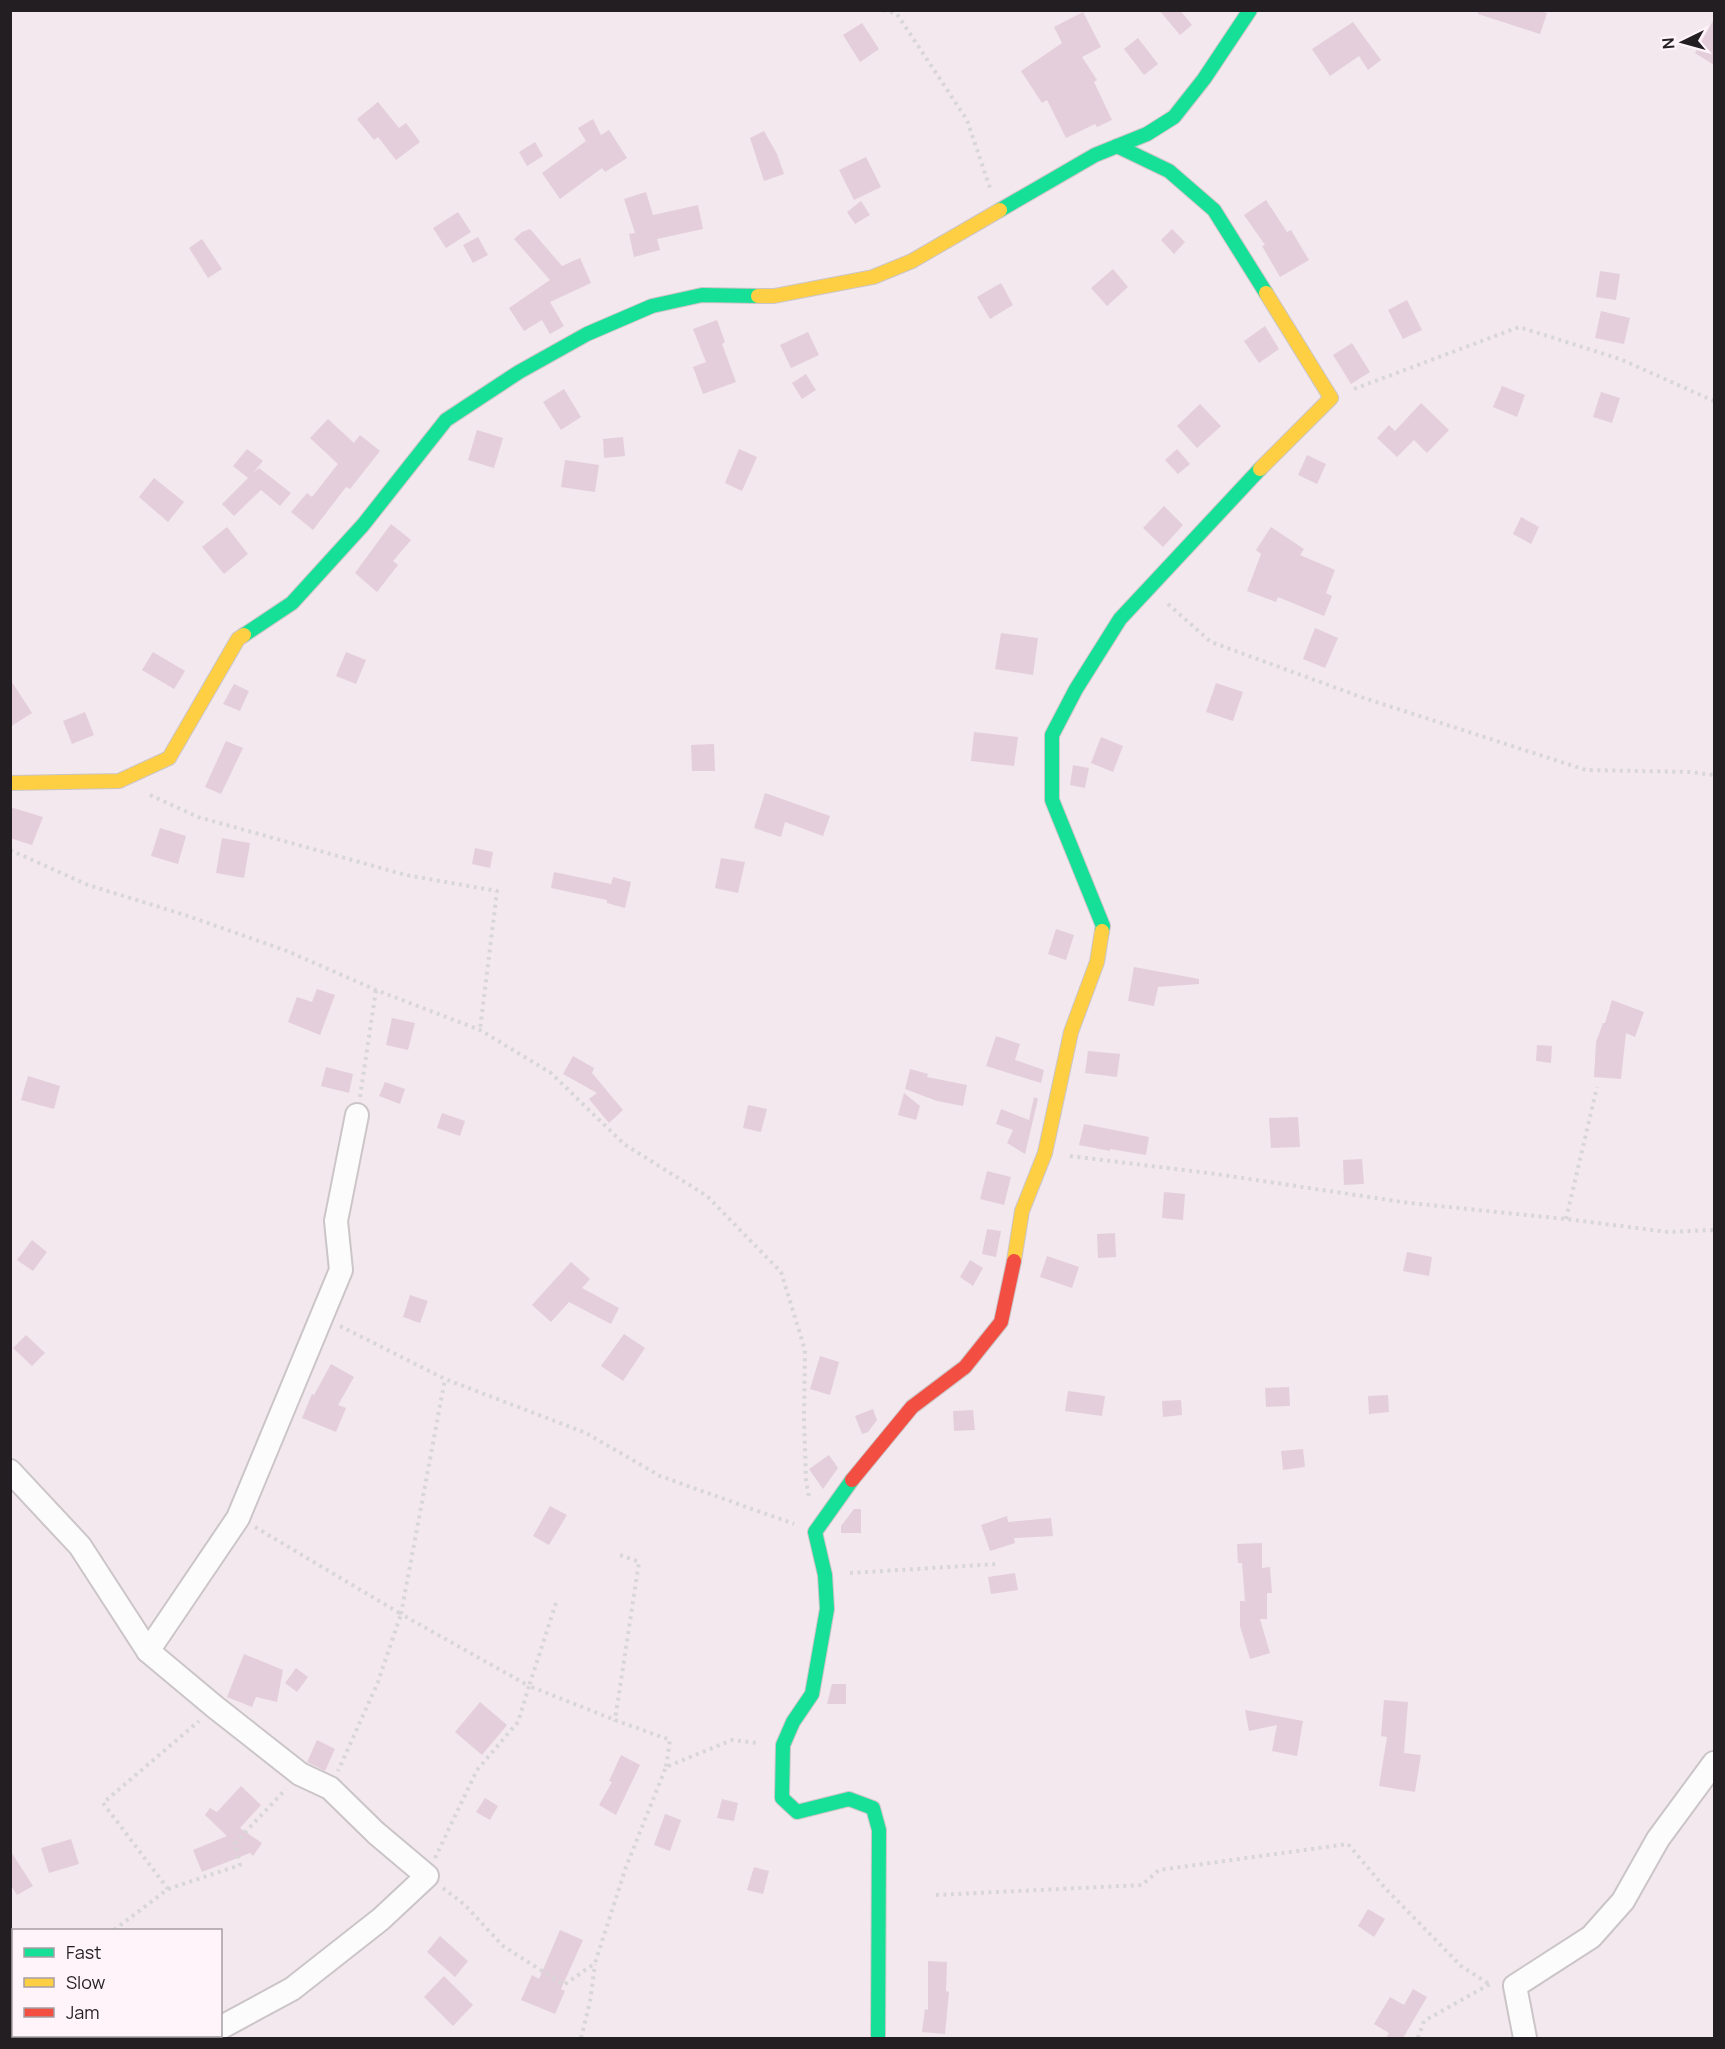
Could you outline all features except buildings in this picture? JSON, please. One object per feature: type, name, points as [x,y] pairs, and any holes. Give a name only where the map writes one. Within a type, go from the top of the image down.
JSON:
[{"type":"street","points":[[10,783],[119,781],[169,758],[238,639],[292,603],[363,525],[446,420],[519,372],[587,334],[652,306],[702,295],[774,296],[873,277],[912,261],[1095,155],[1147,134],[1174,117],[1204,79],[1250,10]]},
{"type":"street","points":[[878,2038],[879,1830],[873,1808],[849,1799],[798,1812],[782,1798],[783,1745],[793,1722],[812,1694],[827,1609],[825,1575],[815,1532],[859,1470],[912,1407],[965,1367],[1001,1322],[1022,1211],[1045,1153],[1071,1032],[1097,962],[1103,926],[1052,800],[1052,735],[1076,689],[1120,618],[1275,453],[1331,398],[1214,210],[1169,171],[1117,146]]},
{"type":"street","points":[[148,1651],[238,1518],[341,1270],[336,1221],[357,1115]]},
{"type":"street","points":[[10,1471],[80,1546],[148,1651],[300,1774],[330,1788],[376,1833],[427,1876],[381,1919],[292,1989],[222,2027]]},
{"type":"street","points":[[1525,2038],[1515,1986],[1591,1937],[1623,1900],[1658,1839],[1714,1763]]},
{"type":"path","points":[[883,10],[897,14],[967,120],[998,211]]},
{"type":"path","points":[[1331,398],[1519,327],[1620,359],[1714,401]]},
{"type":"path","points":[[1149,587],[1211,642],[1361,698],[1586,770],[1690,772],[1714,775]]},
{"type":"path","points":[[149,794],[198,817],[394,872],[496,891],[480,1030]]},
{"type":"path","points":[[10,850],[87,885],[184,915],[286,951],[376,990],[480,1030],[551,1073],[624,1144],[707,1196],[781,1272],[806,1350],[804,1417],[806,1480],[815,1532],[660,1476],[586,1433],[446,1379],[322,1317]]},
{"type":"path","points":[[357,1115],[376,990]]},
{"type":"path","points":[[1566,1219],[1597,1087]]},
{"type":"path","points":[[1045,1153],[1216,1174],[1409,1203],[1668,1232],[1714,1230]]},
{"type":"path","points":[[330,1788],[378,1682],[401,1614],[446,1379]]},
{"type":"path","points":[[238,1518],[529,1686],[670,1740],[666,1767],[626,1867],[595,1963],[590,2002],[581,2038]]},
{"type":"path","points":[[615,1720],[639,1562],[620,1555]]},
{"type":"path","points":[[825,1575],[998,1564]]},
{"type":"path","points":[[556,1603],[518,1722],[477,1770],[427,1876],[465,1905],[503,1946],[564,1985],[595,1963]]},
{"type":"path","points":[[168,1889],[103,1803],[215,1707]]},
{"type":"path","points":[[666,1767],[732,1740],[783,1745]]},
{"type":"path","points":[[115,1929],[168,1889],[240,1865],[235,1842],[300,1774]]},
{"type":"path","points":[[936,1895],[1142,1885],[1159,1870],[1348,1844],[1385,1888],[1461,1966],[1489,1984],[1515,1986]]},
{"type":"path","points":[[1418,2038],[1424,2022],[1489,1984]]},
{"type":"traffic: fast","points":[[1000,210],[1095,155],[1147,134],[1174,117],[1204,79],[1250,10]]},
{"type":"traffic: fast","points":[[1117,146],[1169,171],[1214,210],[1266,293]]},
{"type":"traffic: fast","points":[[244,635],[292,603],[363,525],[446,420],[519,372],[587,334],[652,306],[702,295],[758,296]]},
{"type":"traffic: fast","points":[[1102,931],[1103,926],[1052,800],[1052,735],[1076,689],[1120,619],[1260,469]]},
{"type":"traffic: fast","points":[[852,1480],[815,1532],[825,1575],[827,1609],[812,1694],[793,1722],[783,1745],[782,1798],[797,1812],[849,1799],[873,1808],[879,1830],[878,2038]]},
{"type":"traffic: slow","points":[[758,296],[774,296],[873,277],[912,261],[1000,210]]},
{"type":"traffic: slow","points":[[1260,469],[1331,398],[1266,293]]},
{"type":"traffic: slow","points":[[10,783],[119,781],[169,758],[238,639],[244,635]]},
{"type":"traffic: slow","points":[[1014,1261],[1022,1211],[1045,1153],[1071,1032],[1097,962],[1102,931]]},
{"type":"traffic: jam","points":[[852,1480],[912,1407],[965,1367],[1001,1322],[1014,1261]]}]
